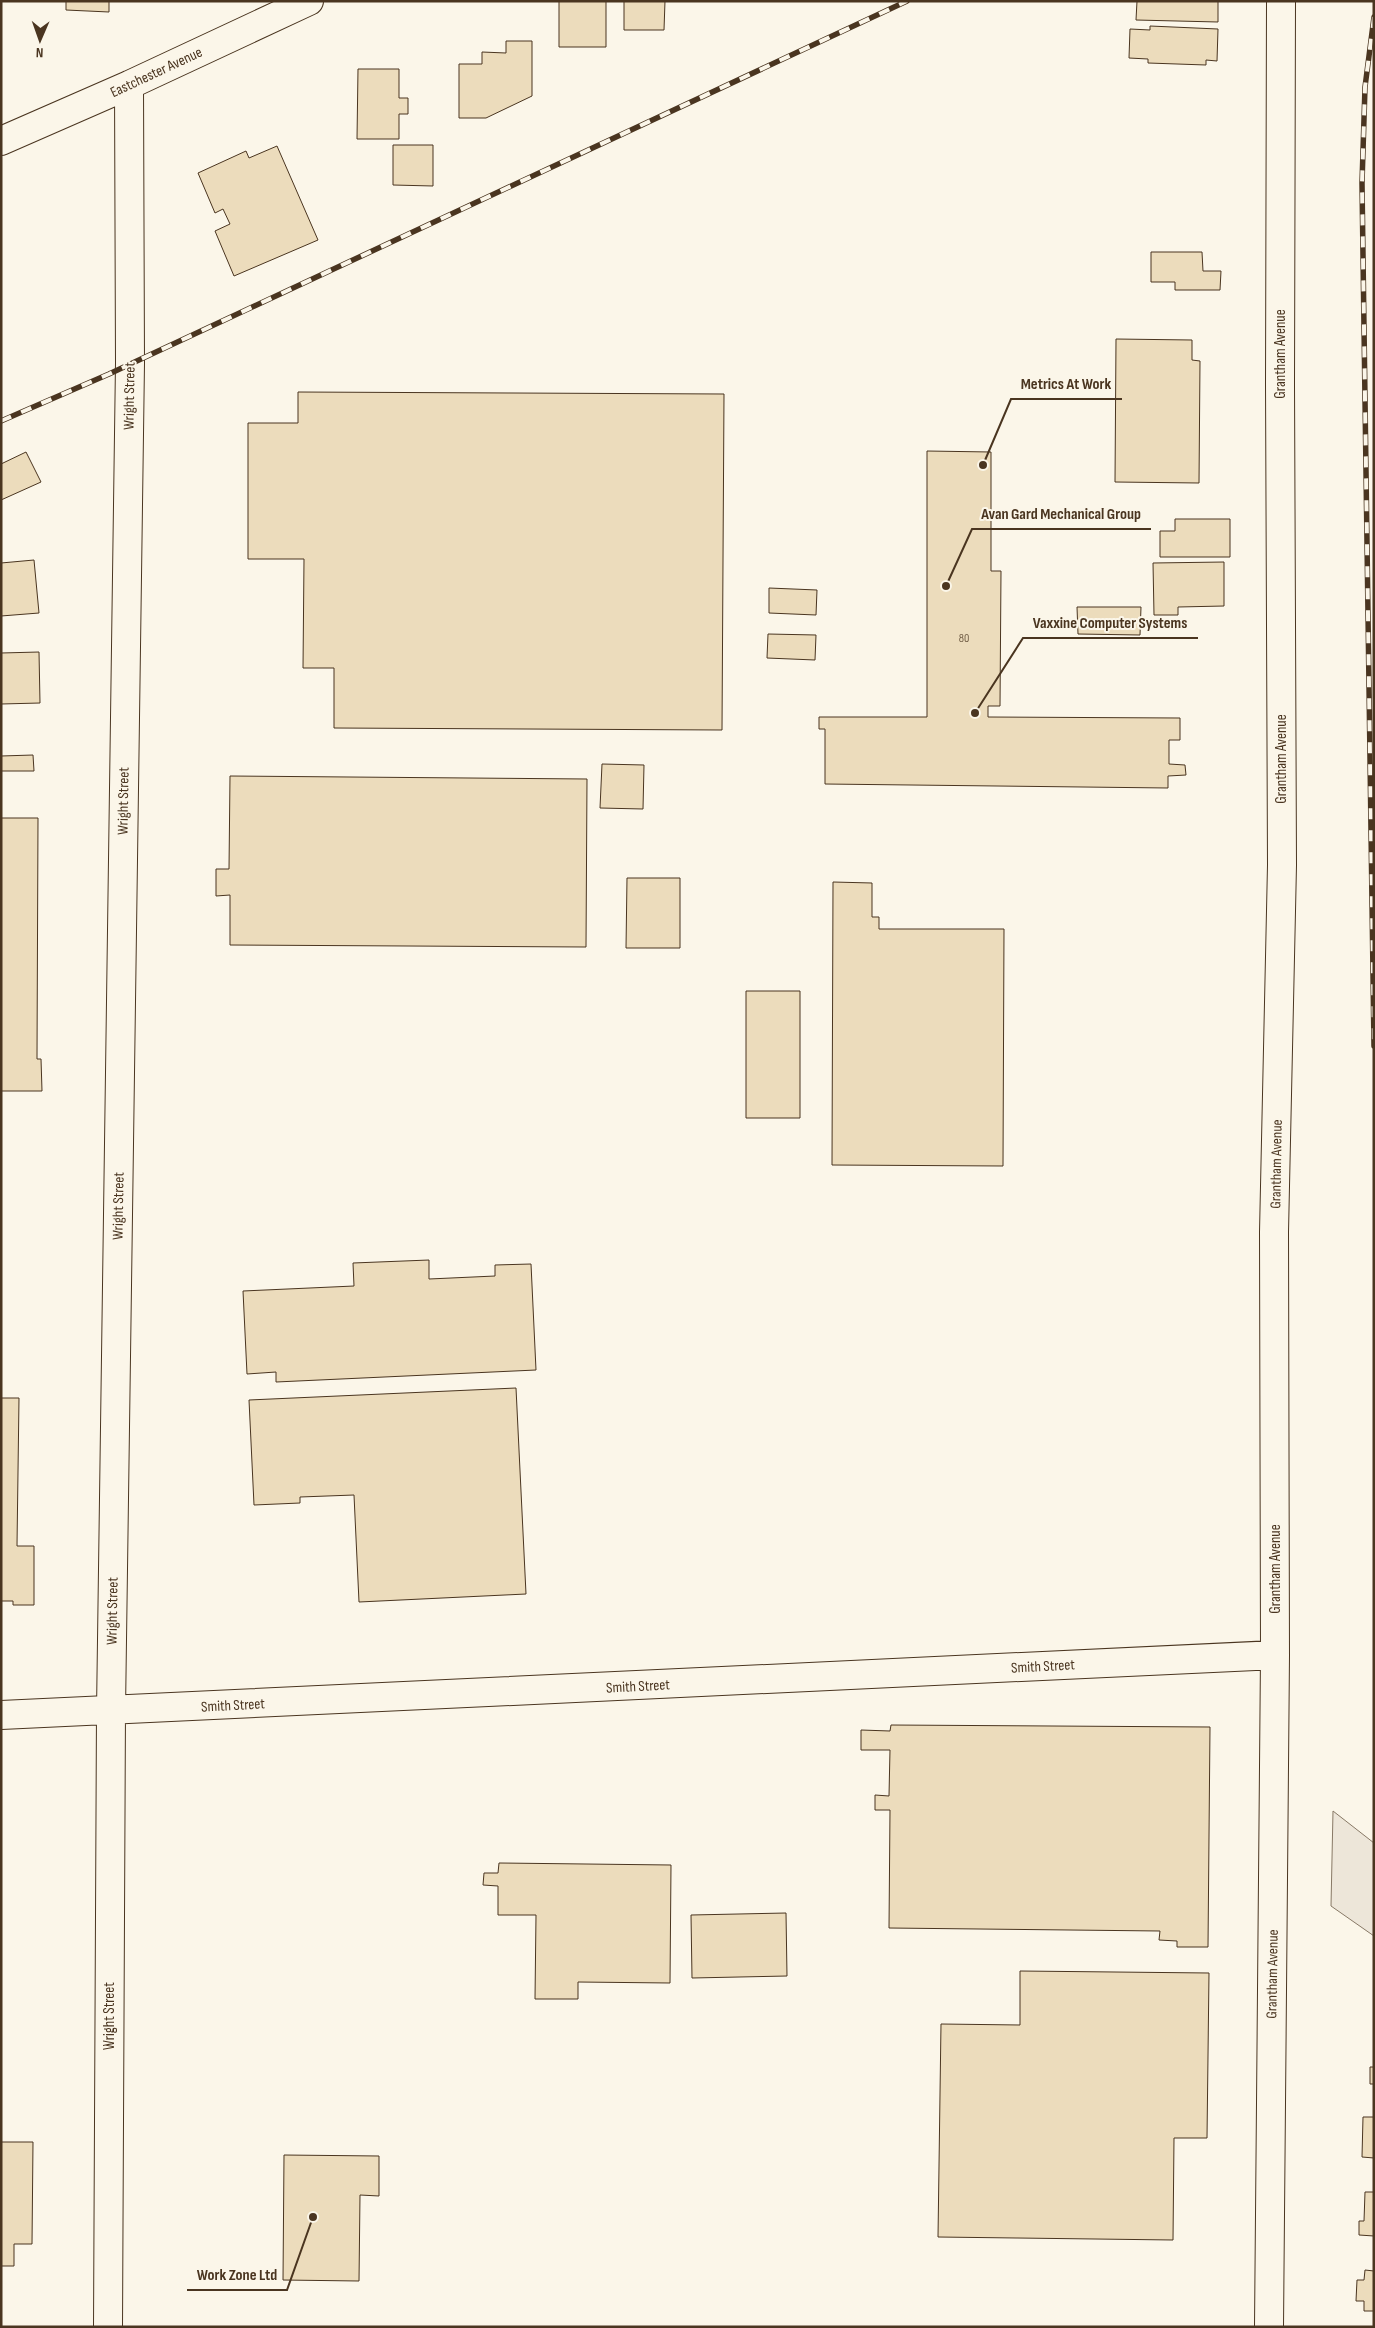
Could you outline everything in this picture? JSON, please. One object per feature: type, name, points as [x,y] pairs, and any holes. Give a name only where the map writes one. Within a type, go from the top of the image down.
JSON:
[{"type":"street","name":"Eastchester Avenue","points":[[1,141],[129,85],[309,1]]},
{"type":"street","name":"Grantham Avenue","points":[[1269,2327],[1275,1655],[1274,1232],[1282,865],[1281,1]]},
{"type":"street","name":"Wright Street","points":[[108,2327],[111,1711],[130,363],[129,85]]},
{"type":"street","name":"Smith Street","points":[[1,1716],[1275,1655]]},
{"type":"shaded area","points":[[1333,1811],[1374,1843],[1374,1936],[1331,1906]]},
{"type":"building","points":[[66,1],[109,1],[109,12],[66,10]]},
{"type":"building","points":[[559,1],[606,1],[606,47],[559,47]]},
{"type":"building","points":[[624,1],[665,1],[664,30],[624,30]]},
{"type":"building","points":[[1137,1],[1218,1],[1218,22],[1136,20]]},
{"type":"building","points":[[1150,26],[1218,29],[1217,61],[1206,60],[1206,65],[1148,63],[1148,59],[1129,58],[1130,29],[1150,30]]},
{"type":"building","points":[[506,41],[532,41],[532,96],[486,118],[459,118],[459,64],[482,64],[482,52],[506,53]]},
{"type":"building","points":[[358,69],[399,69],[399,98],[408,98],[408,114],[399,114],[399,139],[357,139]]},
{"type":"building","points":[[393,145],[433,145],[433,186],[393,185]]},
{"type":"building","points":[[277,146],[318,240],[234,276],[215,231],[230,224],[223,209],[215,213],[198,173],[246,151],[249,158]]},
{"type":"building","points":[[1151,252],[1202,252],[1203,271],[1221,271],[1220,290],[1175,290],[1175,282],[1151,282]]},
{"type":"building","points":[[1116,339],[1192,340],[1192,360],[1200,361],[1199,483],[1115,482]]},
{"type":"building","points":[[298,392],[724,394],[722,730],[334,728],[334,668],[303,668],[304,559],[248,559],[248,423],[298,423]]},
{"type":"building","points":[[927,451],[991,452],[991,571],[1001,571],[1000,706],[988,706],[988,717],[1180,718],[1180,740],[1169,740],[1169,764],[1185,765],[1186,775],[1168,776],[1168,788],[825,784],[825,729],[819,729],[819,717],[927,717]]},
{"type":"building","points":[[26,452],[41,482],[1,500],[1,464]]},
{"type":"building","points":[[1175,519],[1230,519],[1230,557],[1160,557],[1160,531],[1175,531]]},
{"type":"building","points":[[34,560],[39,613],[1,616],[1,563]]},
{"type":"building","points":[[1224,562],[1224,606],[1178,607],[1178,615],[1154,615],[1153,563]]},
{"type":"building","points":[[769,588],[817,590],[816,615],[769,613]]},
{"type":"building","points":[[1077,607],[1141,607],[1140,635],[1078,634]]},
{"type":"building","points":[[768,634],[816,635],[815,660],[767,658]]},
{"type":"building","points":[[39,652],[40,703],[1,704],[1,653]]},
{"type":"building","points":[[33,755],[34,771],[1,771],[1,756]]},
{"type":"building","points":[[602,764],[644,765],[643,809],[600,808]]},
{"type":"building","points":[[230,776],[587,779],[586,947],[230,945],[230,895],[216,896],[216,869],[229,869]]},
{"type":"building","points":[[1,818],[38,818],[37,1059],[41,1059],[42,1091],[1,1091]]},
{"type":"building","points":[[627,878],[680,878],[680,948],[626,948]]},
{"type":"building","points":[[833,882],[872,883],[872,917],[879,917],[879,929],[1004,929],[1003,1166],[832,1165]]},
{"type":"building","points":[[746,991],[800,991],[800,1118],[746,1118]]},
{"type":"building","points":[[429,1260],[429,1279],[495,1276],[495,1265],[531,1264],[536,1370],[276,1382],[276,1372],[247,1374],[243,1291],[354,1286],[353,1263]]},
{"type":"building","points":[[516,1388],[526,1594],[359,1602],[354,1495],[300,1497],[300,1503],[254,1505],[249,1400]]},
{"type":"building","points":[[1,1398],[19,1398],[17,1546],[34,1546],[34,1605],[13,1605],[13,1601],[1,1601]]},
{"type":"building","points":[[891,1725],[1210,1727],[1208,1947],[1177,1947],[1177,1941],[1159,1940],[1160,1931],[889,1928],[890,1810],[875,1810],[875,1795],[889,1796],[890,1750],[861,1750],[861,1730],[890,1731]]},
{"type":"building","points":[[499,1863],[671,1865],[670,1983],[578,1982],[578,1999],[535,1999],[536,1915],[498,1915],[498,1886],[483,1885],[484,1873],[498,1873]]},
{"type":"building","points":[[786,1913],[787,1976],[692,1978],[691,1915]]},
{"type":"building","points":[[1020,1971],[1209,1973],[1207,2138],[1174,2138],[1173,2240],[938,2237],[941,2024],[1020,2025]]},
{"type":"building","points":[[1370,2067],[1374,2067],[1374,2084],[1370,2084]]},
{"type":"building","points":[[1363,2117],[1374,2117],[1374,2158],[1362,2157]]},
{"type":"building","points":[[1,2142],[33,2142],[32,2244],[14,2244],[14,2266],[1,2266]]},
{"type":"building","points":[[284,2155],[379,2156],[379,2196],[360,2195],[359,2281],[283,2280]]},
{"type":"building","points":[[1365,2192],[1374,2192],[1374,2236],[1359,2235],[1359,2221],[1364,2221]]},
{"type":"building","points":[[1365,2270],[1374,2271],[1374,2311],[1364,2311],[1364,2301],[1356,2301],[1357,2280],[1364,2280]]},
{"type":"railway","points":[[1,421],[109,374],[907,1]]},
{"type":"railway","points":[[1374,17],[1365,87],[1362,183],[1374,1046]]},
{"type":"place","name":"Metrics At Work","points":[[983,465]]},
{"type":"place","name":"Avan Gard Mechanical Group","points":[[946,586]]},
{"type":"place","name":"Vaxxine Computer Systems","points":[[975,713]]},
{"type":"place","name":"Work Zone Ltd","points":[[313,2217]]}]
